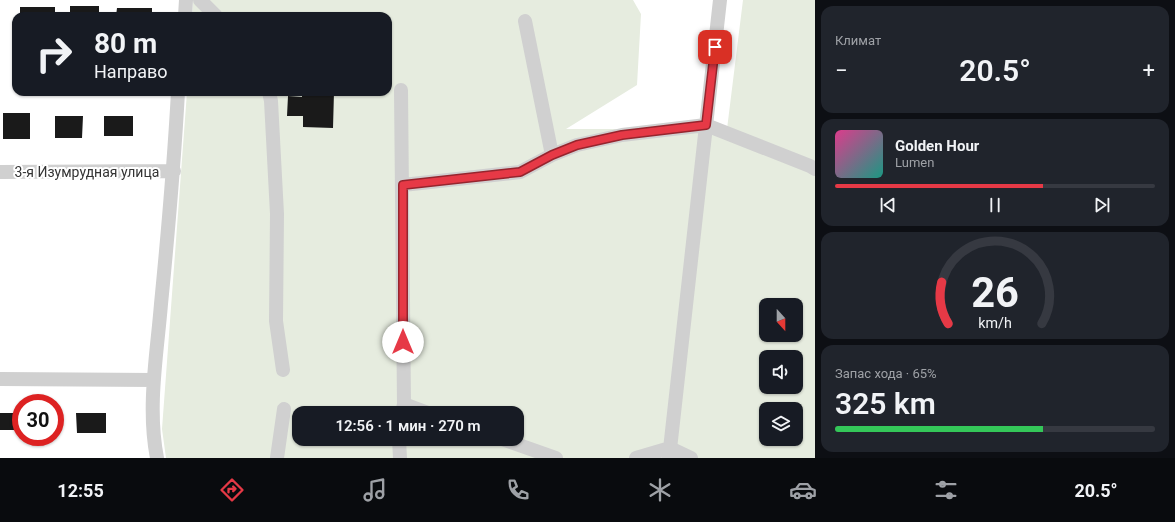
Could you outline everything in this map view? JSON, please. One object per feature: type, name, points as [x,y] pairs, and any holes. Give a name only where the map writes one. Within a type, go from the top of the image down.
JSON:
[{"type":"street","points":[[184,12],[186,0]]},
{"type":"street","points":[[200,0],[212,12]]},
{"type":"street","points":[[669,453],[720,0]]},
{"type":"street","points":[[525,21],[552,155]]},
{"type":"street","points":[[401,90],[403,185],[403,406]]},
{"type":"street","points":[[157,458],[153,438],[154,380],[174,171],[178,96]]},
{"type":"street","points":[[269,96],[271,101],[277,214],[276,321],[283,370]]},
{"type":"street","points":[[403,185],[520,172],[552,155],[577,145],[622,135],[706,125],[815,169]]},
{"type":"street","name":"3-я Изумрудная улица","points":[[0,172],[174,171]]},
{"type":"street","points":[[0,379],[154,380]]},
{"type":"street","points":[[277,458],[284,409]]},
{"type":"street","points":[[399,446],[400,458]]},
{"type":"street","points":[[522,446],[556,458]]},
{"type":"street","points":[[636,458],[669,453],[692,458]]},
{"type":"shaded area","points":[[193,0],[633,0],[641,14],[637,85],[566,129],[727,129],[743,0],[815,0],[815,458],[166,458],[162,429],[187,96],[392,96],[392,12],[192,12]]},
{"type":"building","points":[[70,6],[99,6],[99,12],[70,12]]},
{"type":"building","points":[[20,7],[55,7],[55,12],[20,12]]},
{"type":"building","points":[[117,8],[152,8],[152,12],[116,12]]},
{"type":"building","points":[[288,96],[334,96],[333,128],[303,127],[303,116],[287,116]]},
{"type":"building","points":[[3,113],[30,113],[30,139],[3,139]]},
{"type":"building","points":[[55,116],[83,116],[82,138],[55,138]]},
{"type":"building","points":[[104,116],[133,116],[133,136],[104,136]]},
{"type":"building","points":[[0,413],[12,413],[12,430],[0,430]]},
{"type":"building","points":[[76,413],[106,413],[106,433],[77,433]]},
{"type":"route","points":[[403,342],[403,185],[520,172],[552,155],[577,145],[622,135],[706,125],[715,47]]}]
